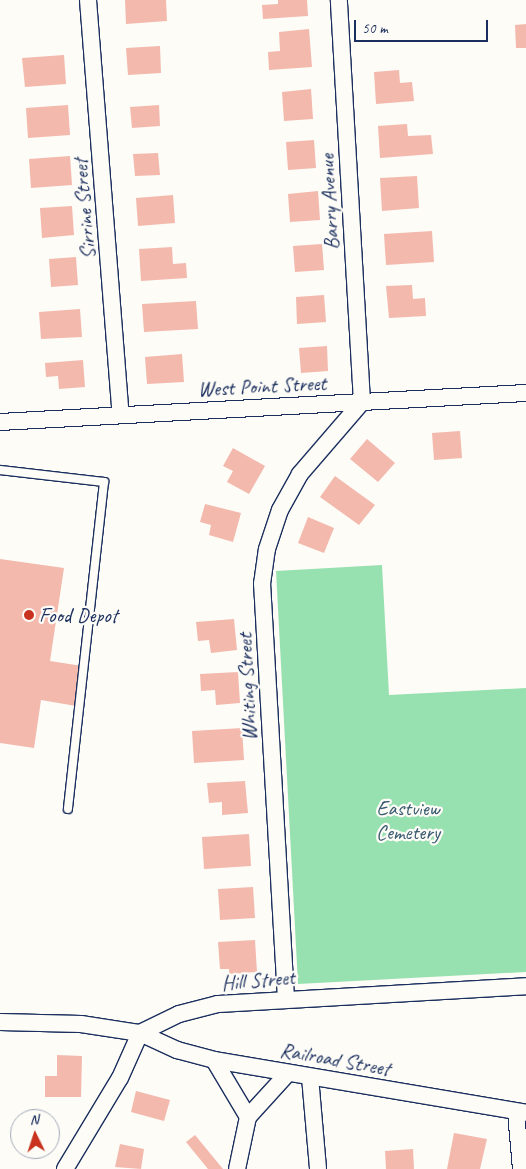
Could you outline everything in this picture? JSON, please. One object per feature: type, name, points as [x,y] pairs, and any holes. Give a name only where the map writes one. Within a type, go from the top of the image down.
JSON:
[{"type":"street","name":"Sirrine Street","points":[[88,0],[121,415]]},
{"type":"street","name":"Barry Avenue","points":[[339,0],[362,402]]},
{"type":"street","name":"West Point Street","points":[[0,422],[526,393]]},
{"type":"street","name":"Whiting Street","points":[[286,999],[262,584],[267,550],[280,510],[300,474],[362,402]]},
{"type":"street","name":"Hill Street","points":[[140,1033],[179,1014],[218,1004],[526,986]]},
{"type":"street","points":[[0,1022],[81,1024],[140,1033],[120,1078],[66,1167]]},
{"type":"street","name":"Railroad Street","points":[[140,1033],[177,1050],[214,1060],[521,1113]]},
{"type":"street","points":[[214,1060],[248,1117]]},
{"type":"street","points":[[237,1169],[248,1117],[288,1073]]},
{"type":"street","points":[[310,1077],[318,1169]]},
{"type":"street","points":[[521,1113],[521,1169]]},
{"type":"lane","points":[[0,470],[104,482],[68,808]]},
{"type":"green space","name":"Eastview Cemetery","points":[[382,565],[389,695],[526,688],[526,972],[298,984],[276,571]]},
{"type":"building","points":[[125,0],[166,0],[167,21],[126,24]]},
{"type":"building","points":[[278,0],[307,0],[308,16],[263,19],[262,5],[278,4]]},
{"type":"building","points":[[526,24],[526,48],[516,48],[515,25]]},
{"type":"building","points":[[309,29],[312,67],[269,70],[268,52],[280,51],[279,32]]},
{"type":"building","points":[[160,46],[161,73],[128,75],[126,48]]},
{"type":"building","points":[[64,55],[66,84],[25,87],[22,58]]},
{"type":"building","points":[[399,70],[400,83],[412,82],[414,101],[376,104],[374,72]]},
{"type":"building","points":[[311,89],[313,119],[284,121],[282,92]]},
{"type":"building","points":[[68,105],[70,135],[28,138],[26,108]]},
{"type":"building","points":[[159,105],[160,126],[132,128],[130,107]]},
{"type":"building","points":[[407,124],[408,136],[431,135],[433,154],[380,158],[378,126]]},
{"type":"building","points":[[314,140],[316,168],[288,170],[286,142]]},
{"type":"building","points":[[158,153],[160,175],[135,176],[133,154]]},
{"type":"building","points":[[70,156],[72,185],[31,188],[29,159]]},
{"type":"building","points":[[417,176],[419,208],[382,211],[380,178]]},
{"type":"building","points":[[318,191],[320,220],[290,222],[288,194]]},
{"type":"building","points":[[173,195],[175,223],[138,226],[136,198]]},
{"type":"building","points":[[72,206],[74,235],[42,238],[40,208]]},
{"type":"building","points":[[432,231],[434,262],[386,265],[384,234]]},
{"type":"building","points":[[322,244],[324,270],[295,272],[293,246]]},
{"type":"building","points":[[172,247],[173,264],[186,263],[187,278],[141,281],[139,249]]},
{"type":"building","points":[[76,257],[78,285],[51,287],[49,259]]},
{"type":"building","points":[[412,285],[413,299],[425,298],[426,316],[389,318],[386,286]]},
{"type":"building","points":[[324,295],[326,322],[297,324],[296,297]]},
{"type":"building","points":[[196,301],[198,329],[144,332],[142,304]]},
{"type":"building","points":[[80,309],[82,337],[41,339],[39,312]]},
{"type":"building","points":[[327,346],[328,371],[301,373],[299,348]]},
{"type":"building","points":[[182,354],[184,382],[147,384],[145,357]]},
{"type":"building","points":[[83,360],[85,387],[59,389],[58,376],[46,377],[45,363]]},
{"type":"building","points":[[460,431],[462,458],[434,460],[432,433]]},
{"type":"building","points":[[367,439],[395,463],[378,482],[350,459]]},
{"type":"building","points":[[233,448],[265,466],[249,494],[227,482],[233,471],[223,466]]},
{"type":"building","points":[[335,476],[375,505],[359,525],[320,497]]},
{"type":"building","points":[[205,504],[241,513],[233,542],[209,535],[211,525],[200,522]]},
{"type":"building","points":[[308,517],[334,528],[324,553],[298,543]]},
{"type":"building","name":"Food Depot","points":[[0,559],[64,568],[50,661],[82,666],[76,706],[41,700],[34,748],[0,743]]},
{"type":"building","points":[[234,619],[237,650],[211,653],[209,640],[198,641],[196,622]]},
{"type":"building","points":[[238,672],[240,703],[216,705],[215,690],[201,691],[200,674]]},
{"type":"building","points":[[242,728],[244,760],[194,763],[192,731]]},
{"type":"building","points":[[245,781],[248,813],[222,815],[222,802],[209,803],[207,783]]},
{"type":"building","points":[[249,834],[251,866],[204,869],[202,837]]},
{"type":"building","points":[[253,887],[255,918],[220,920],[218,889]]},
{"type":"building","points":[[255,940],[257,972],[229,974],[229,969],[220,969],[218,942]]},
{"type":"building","points":[[57,1055],[82,1056],[81,1097],[45,1097],[45,1076],[57,1076]]},
{"type":"building","points":[[136,1091],[170,1100],[164,1121],[131,1112]]},
{"type":"building","points":[[454,1133],[487,1139],[480,1169],[447,1169]]},
{"type":"building","points":[[195,1135],[223,1169],[208,1169],[186,1142]]},
{"type":"building","points":[[120,1144],[144,1149],[141,1169],[115,1167]]},
{"type":"building","points":[[413,1149],[414,1169],[386,1169],[385,1151]]},
{"type":"place","name":"Food Depot","points":[[29,615]]}]
